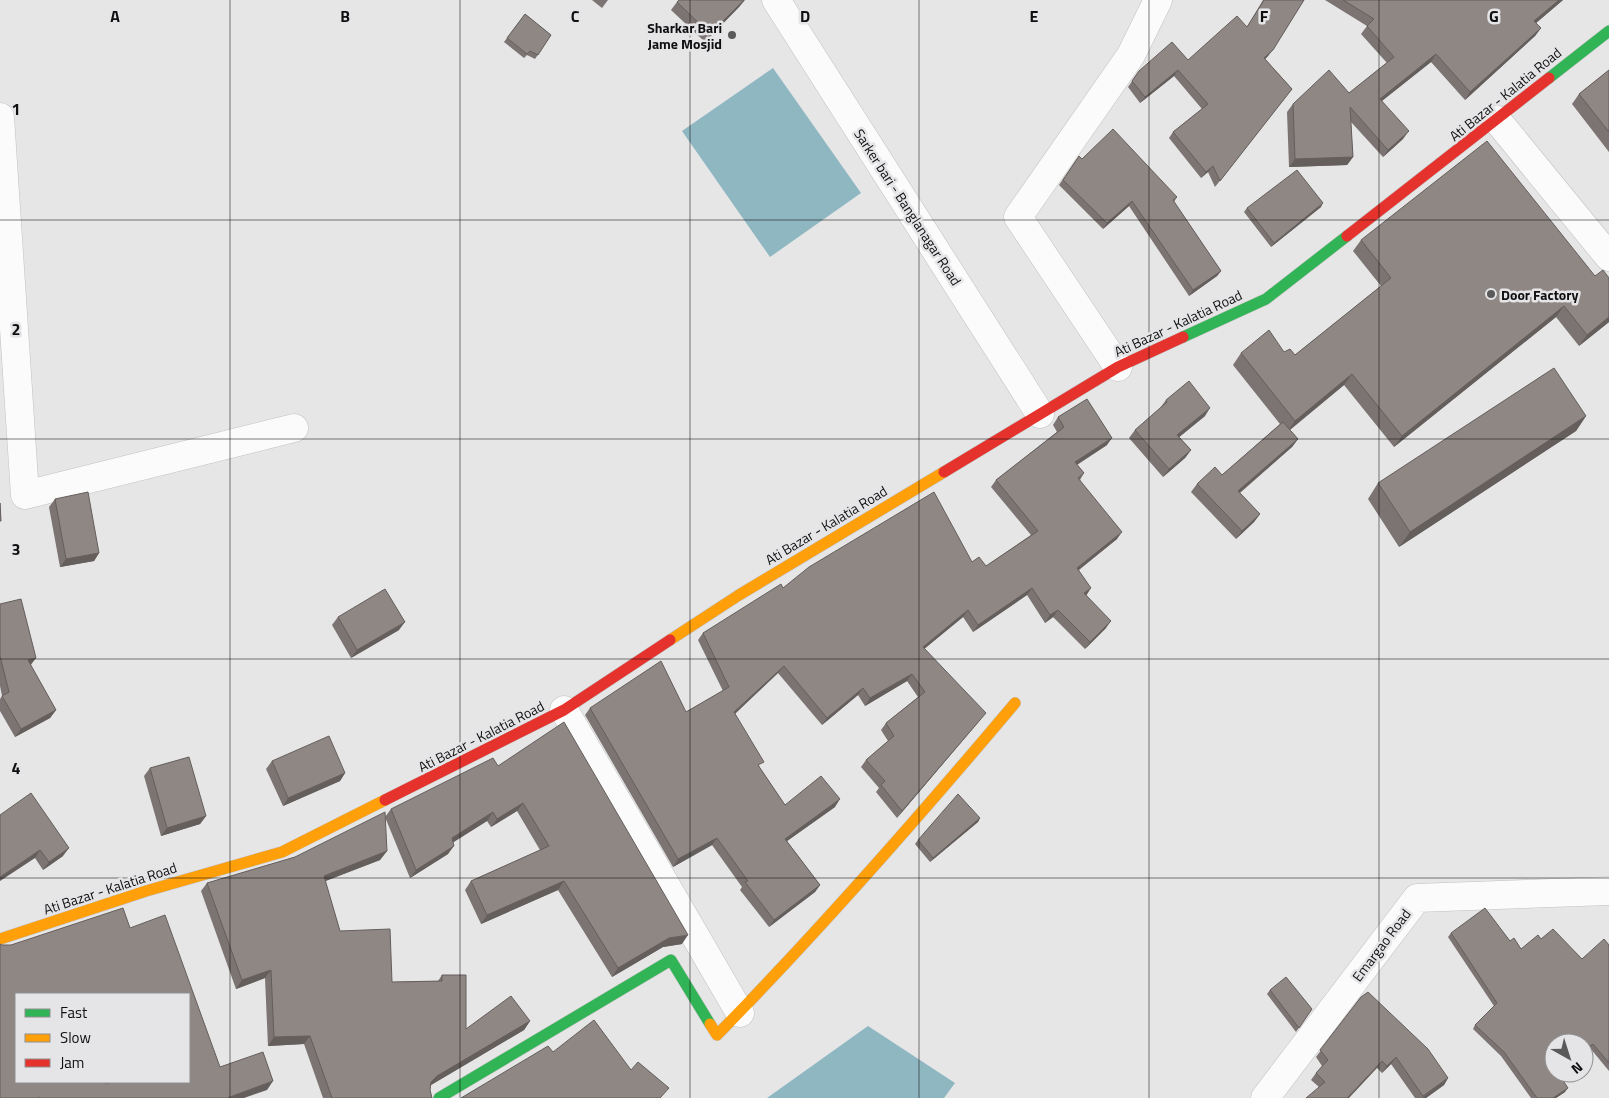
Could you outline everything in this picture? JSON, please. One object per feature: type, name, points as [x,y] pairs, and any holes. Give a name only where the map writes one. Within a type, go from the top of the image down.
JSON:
[{"type":"main road","name":"Ati Bazar - Kalatia Road","points":[[0,939],[146,891],[282,852],[564,710],[739,595],[1118,367],[1266,299],[1497,120],[1609,30]]},
{"type":"main road","points":[[439,1098],[671,960],[717,1036],[794,957],[918,818],[1015,702]]},
{"type":"street","name":"Sarker bari - Banglanagar Road","points":[[776,0],[1040,414]]},
{"type":"street","points":[[1118,367],[1018,217],[1131,55],[1158,0]]},
{"type":"street","points":[[0,117],[26,495],[294,428]]},
{"type":"street","points":[[1497,120],[1609,257]]},
{"type":"street","points":[[564,710],[740,1013]]},
{"type":"street","name":"Emargao Road","points":[[1265,1098],[1417,898],[1609,891]]},
{"type":"water","points":[[773,68],[861,193],[770,257],[682,131]]},
{"type":"water","points":[[868,1026],[955,1083],[944,1098],[767,1098]]},
{"type":"building","points":[[679,0],[744,0],[710,34],[677,2]]},
{"type":"building","points":[[1264,0],[1304,0],[1273,50],[1264,58],[1292,89],[1220,181],[1213,166],[1206,172],[1173,132],[1208,104],[1178,70],[1145,97],[1132,81],[1139,71],[1172,42],[1188,60],[1237,16],[1247,27]]},
{"type":"building","points":[[1343,0],[1559,0],[1534,21],[1541,28],[1470,92],[1436,54],[1380,99],[1409,131],[1388,150],[1350,107],[1353,157],[1295,159],[1293,104],[1329,70],[1349,93],[1394,57],[1367,26],[1374,19]]},
{"type":"building","points":[[525,14],[551,35],[538,55],[530,51],[527,54],[507,38]]},
{"type":"building","points":[[1609,70],[1609,132],[1579,94]]},
{"type":"building","points":[[1113,129],[1177,197],[1173,200],[1221,271],[1193,290],[1132,201],[1107,223],[1063,180],[1079,156],[1082,159]]},
{"type":"building","name":"Door Factory","points":[[1487,141],[1595,276],[1603,270],[1609,278],[1609,317],[1587,335],[1564,306],[1402,436],[1352,374],[1295,421],[1241,353],[1269,330],[1284,352],[1290,349],[1295,355],[1391,278],[1361,240]]},
{"type":"building","points":[[1297,170],[1323,203],[1274,243],[1247,208]]},
{"type":"building","points":[[1554,368],[1586,416],[1410,532],[1378,483]]},
{"type":"building","points":[[1189,381],[1210,408],[1177,435],[1191,450],[1169,469],[1135,430]]},
{"type":"building","points":[[1087,399],[1112,438],[1075,462],[1084,473],[1078,478],[1122,532],[1077,568],[1091,588],[1084,593],[1111,621],[1090,642],[1058,610],[1050,615],[1032,588],[978,625],[968,610],[923,647],[986,713],[902,811],[881,785],[885,781],[866,760],[894,736],[886,723],[925,692],[912,674],[870,698],[863,688],[827,718],[784,666],[734,712],[764,762],[758,765],[785,805],[821,776],[840,799],[785,839],[820,885],[774,920],[745,882],[748,881],[717,838],[678,859],[590,708],[661,661],[686,712],[729,687],[703,633],[781,584],[783,588],[809,567],[934,492],[972,562],[979,557],[986,566],[1038,531],[996,480],[1064,427],[1058,417]]},
{"type":"building","points":[[1283,422],[1298,439],[1238,491],[1260,514],[1242,531],[1197,484],[1215,467],[1222,475]]},
{"type":"building","points":[[88,492],[99,553],[66,559],[55,499]]},
{"type":"building","points":[[385,589],[405,622],[357,650],[338,617]]},
{"type":"building","points":[[21,599],[36,658],[28,660],[56,710],[21,729],[2,696],[9,692],[0,656],[0,604]]},
{"type":"building","points":[[564,722],[688,935],[669,938],[618,968],[564,881],[487,915],[471,881],[549,846],[523,803],[497,819],[493,812],[452,838],[454,846],[416,870],[391,809],[493,758],[498,766]]},
{"type":"building","points":[[329,736],[345,773],[288,798],[272,761]]},
{"type":"building","points":[[189,757],[206,816],[167,828],[150,768]]},
{"type":"building","points":[[31,793],[69,848],[49,862],[40,850],[0,877],[0,815]]},
{"type":"building","points":[[958,794],[980,818],[933,858],[918,840]]},
{"type":"building","points":[[385,812],[387,851],[324,876],[340,931],[390,929],[392,982],[442,981],[442,975],[466,975],[466,1029],[511,996],[530,1021],[437,1076],[431,1082],[432,1098],[332,1098],[310,1036],[274,1037],[271,970],[242,980],[207,883],[295,857]]},
{"type":"building","points":[[123,908],[130,928],[165,915],[220,1067],[263,1052],[273,1081],[227,1098],[0,1098],[0,944],[11,945]]},
{"type":"building","points":[[1485,908],[1510,941],[1514,938],[1521,949],[1538,935],[1541,939],[1553,929],[1582,959],[1604,939],[1609,945],[1609,1063],[1594,1045],[1594,1033],[1544,1033],[1544,1083],[1565,1083],[1568,1088],[1553,1098],[1537,1098],[1504,1052],[1475,1025],[1497,1003],[1451,933]]},
{"type":"building","points":[[1286,977],[1312,1009],[1299,1028],[1270,990]]},
{"type":"building","points":[[1368,992],[1428,1049],[1448,1078],[1423,1096],[1396,1057],[1387,1066],[1382,1061],[1347,1098],[1306,1098],[1325,1082],[1316,1073],[1328,1060],[1320,1050],[1361,997]]},
{"type":"building","points":[[594,1020],[631,1070],[638,1062],[669,1088],[660,1098],[461,1098],[548,1046],[553,1052]]},
{"type":"traffic: fast","points":[[1549,78],[1609,31]]},
{"type":"traffic: fast","points":[[1183,337],[1266,299],[1347,236]]},
{"type":"traffic: fast","points":[[439,1098],[671,960],[710,1024]]},
{"type":"traffic: slow","points":[[670,640],[739,595],[944,472]]},
{"type":"traffic: slow","points":[[710,1024],[717,1035],[756,995],[869,872],[1015,703]]},
{"type":"traffic: slow","points":[[0,939],[146,891],[282,852],[385,800]]},
{"type":"traffic: jam","points":[[1347,236],[1549,78]]},
{"type":"traffic: jam","points":[[944,472],[1118,367],[1183,337]]},
{"type":"traffic: jam","points":[[385,800],[564,710],[670,640]]},
{"type":"place","name":"Sharkar Bari Jame Mosjid","points":[[732,35]]},
{"type":"place","name":"Door Factory","points":[[1491,294]]}]
